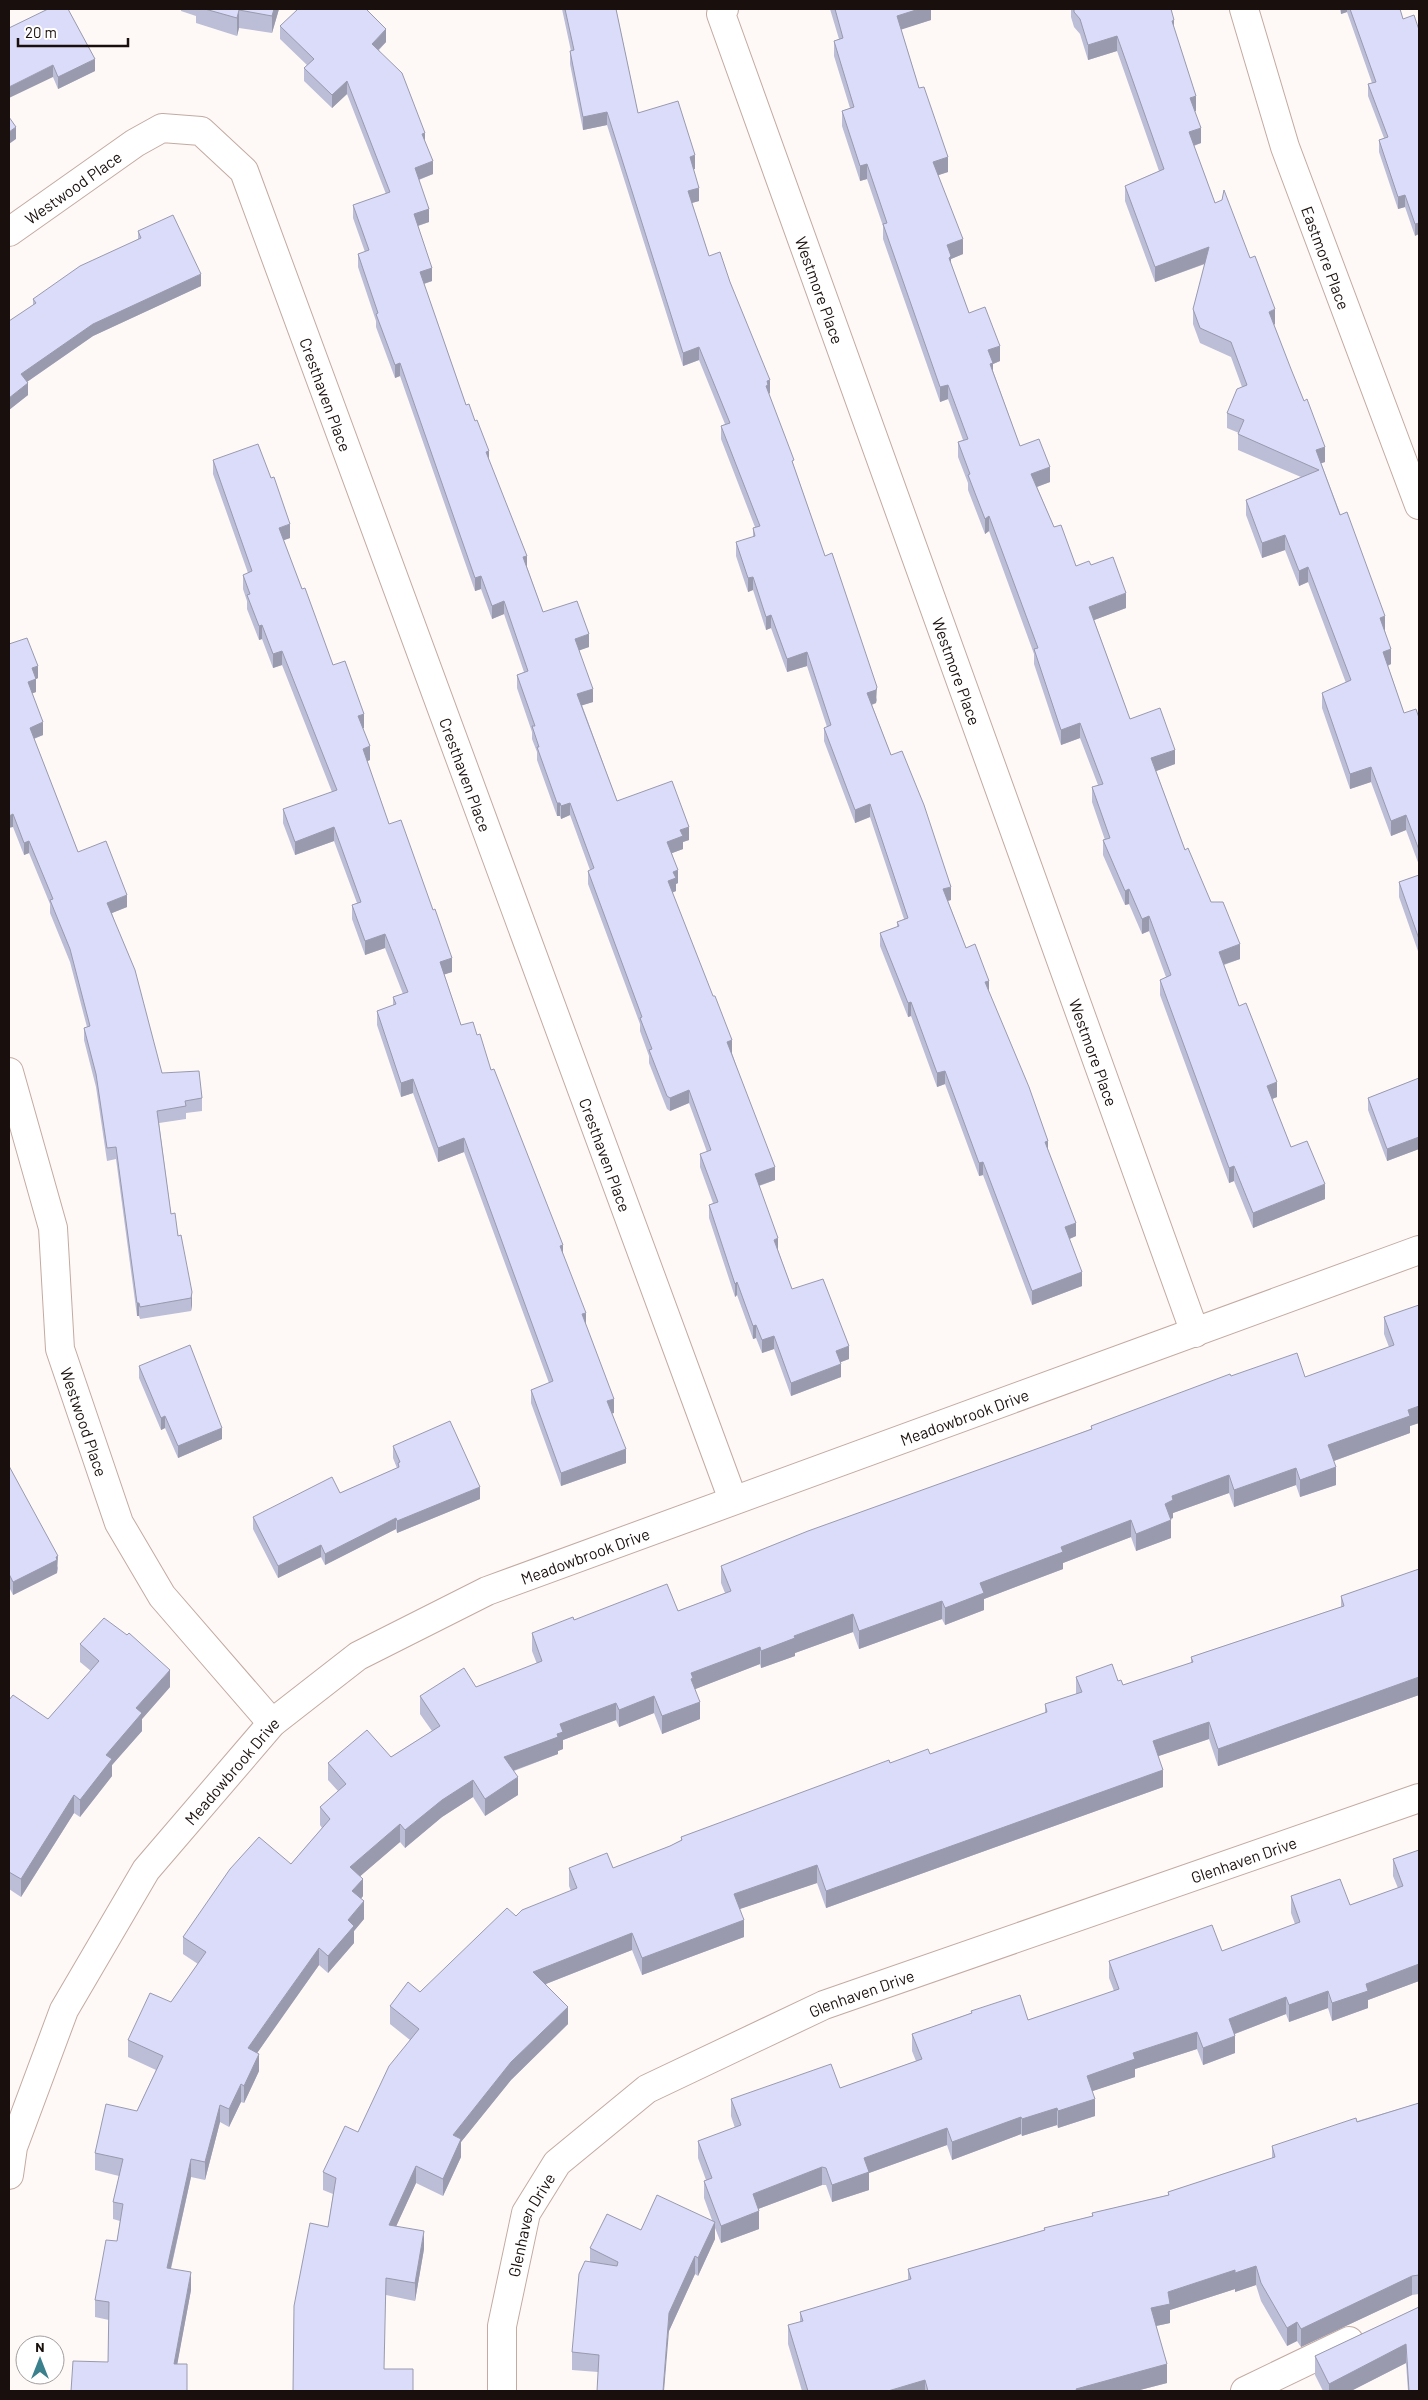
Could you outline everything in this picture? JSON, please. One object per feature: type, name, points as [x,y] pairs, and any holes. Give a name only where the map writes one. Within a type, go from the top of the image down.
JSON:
[{"type":"street","name":"Westmore Place","points":[[724,9],[722,14],[728,33],[1195,1333]]},
{"type":"street","name":"Eastmore Place","points":[[1244,9],[1285,147],[1419,505]]},
{"type":"street","name":"Cresthaven Place","points":[[135,142],[162,128],[201,131],[244,171],[733,1500]]},
{"type":"street","name":"Westwood Place","points":[[9,232],[135,142]]},
{"type":"street","name":"Westwood Place","points":[[9,1072],[52,1228],[60,1348],[119,1523],[162,1596],[272,1723]]},
{"type":"street","name":"Meadowbrook Drive","points":[[9,2175],[13,2148],[69,2002],[146,1870],[272,1723],[358,1656],[486,1591],[1419,1250]]},
{"type":"street","name":"Glenhaven Drive","points":[[502,2391],[502,2326],[526,2213],[557,2163],[647,2089],[824,2005],[1419,1798]]},
{"type":"street","points":[[1245,2391],[1368,2333]]},
{"type":"building","points":[[48,9],[68,9],[95,59],[58,77],[53,65],[9,87],[9,28]]},
{"type":"building","points":[[205,9],[274,9],[272,16],[239,10],[237,18]]},
{"type":"building","points":[[298,9],[366,9],[386,29],[372,44],[402,73],[425,133],[422,134],[433,161],[415,168],[429,209],[414,214],[432,268],[420,272],[466,405],[469,404],[475,421],[477,420],[489,451],[486,452],[527,556],[523,557],[543,612],[577,601],[589,634],[575,639],[593,689],[577,694],[617,801],[672,781],[689,827],[680,830],[683,836],[667,842],[678,870],[673,872],[676,878],[668,881],[732,1040],[727,1042],[775,1167],[755,1174],[778,1238],[774,1240],[792,1289],[823,1279],[849,1346],[836,1351],[841,1364],[791,1383],[774,1336],[762,1340],[756,1325],[753,1326],[737,1282],[735,1284],[709,1205],[718,1202],[700,1154],[711,1150],[689,1090],[670,1098],[667,1096],[649,1050],[652,1049],[640,1018],[642,1017],[588,871],[594,868],[570,803],[561,806],[560,803],[557,803],[537,747],[539,747],[532,726],[535,726],[517,675],[528,671],[504,601],[492,606],[481,576],[475,578],[400,363],[395,365],[376,314],[378,313],[358,254],[369,250],[353,205],[390,192],[347,81],[332,95],[304,68],[314,59],[280,26]]},
{"type":"building","points":[[565,9],[616,9],[638,113],[678,101],[695,155],[690,157],[699,188],[688,191],[709,256],[720,252],[730,282],[770,380],[767,381],[768,385],[766,386],[794,460],[792,461],[825,556],[832,553],[877,687],[876,690],[867,693],[891,755],[902,751],[924,805],[951,887],[943,889],[966,948],[975,944],[989,981],[985,982],[1029,1087],[1048,1141],[1045,1142],[1076,1223],[1065,1227],[1082,1272],[1032,1291],[983,1162],[979,1163],[945,1071],[937,1073],[911,1002],[908,1003],[880,933],[899,926],[897,922],[908,918],[870,804],[855,810],[824,728],[831,725],[807,652],[787,659],[771,615],[766,617],[753,577],[748,578],[736,542],[755,536],[753,528],[760,526],[721,426],[730,423],[699,347],[683,353],[607,112],[583,117],[570,51],[574,50]]},
{"type":"building","points":[[835,9],[919,9],[897,16],[919,88],[924,87],[948,157],[933,162],[963,239],[947,245],[951,256],[949,258],[969,313],[985,307],[1000,346],[988,350],[993,363],[990,364],[1020,446],[1039,439],[1050,467],[1031,474],[1054,527],[1061,525],[1076,566],[1089,561],[1091,565],[1113,557],[1126,593],[1089,607],[1130,719],[1160,708],[1175,750],[1151,758],[1185,850],[1188,848],[1211,902],[1223,902],[1240,944],[1219,952],[1239,1006],[1246,1003],[1277,1082],[1267,1086],[1291,1147],[1307,1141],[1325,1184],[1253,1213],[1234,1166],[1229,1168],[1160,980],[1171,975],[1149,916],[1142,919],[1129,889],[1125,891],[1103,840],[1110,838],[1092,787],[1103,784],[1080,723],[1061,730],[1034,649],[1038,648],[989,516],[985,519],[968,475],[970,474],[958,442],[968,439],[948,385],[940,387],[883,224],[887,223],[867,164],[860,166],[842,111],[854,107],[834,41],[843,38]]},
{"type":"building","points":[[1074,9],[1171,9],[1174,20],[1172,21],[1196,96],[1190,98],[1201,128],[1189,132],[1215,203],[1222,200],[1224,190],[1250,258],[1255,256],[1275,309],[1269,312],[1304,401],[1307,399],[1325,447],[1316,450],[1340,515],[1347,512],[1385,616],[1380,618],[1391,649],[1383,652],[1404,713],[1416,709],[1419,718],[1419,850],[1406,815],[1391,821],[1371,767],[1350,774],[1322,693],[1351,680],[1308,567],[1299,571],[1285,535],[1262,543],[1246,500],[1319,470],[1238,434],[1244,420],[1227,413],[1237,389],[1247,385],[1231,342],[1200,328],[1193,309],[1209,247],[1155,267],[1125,186],[1164,169],[1117,36],[1088,45],[1080,19],[1074,12]]},
{"type":"building","points":[[1350,9],[1400,9],[1403,19],[1414,15],[1419,30],[1419,223],[1415,224],[1405,195],[1398,197],[1379,140],[1388,137],[1368,84],[1376,82]]},
{"type":"building","points":[[9,117],[16,127],[9,132]]},
{"type":"building","points":[[173,215],[201,274],[93,324],[21,374],[28,383],[9,398],[9,321],[36,303],[33,299],[80,266],[141,238],[138,231]]},
{"type":"building","points":[[258,444],[271,478],[274,477],[290,524],[279,528],[302,589],[305,588],[333,665],[345,661],[364,714],[358,716],[370,746],[363,749],[389,824],[401,820],[433,910],[435,909],[452,958],[440,962],[461,1025],[473,1022],[477,1035],[480,1034],[491,1070],[494,1069],[563,1245],[560,1246],[586,1313],[582,1314],[614,1399],[607,1401],[626,1449],[561,1473],[531,1390],[553,1381],[464,1138],[438,1148],[413,1079],[401,1083],[377,1011],[396,1004],[393,997],[408,992],[385,934],[365,941],[352,905],[361,902],[334,827],[295,842],[283,809],[337,790],[282,651],[273,654],[262,625],[259,626],[247,595],[250,594],[243,575],[252,571],[213,460]]},
{"type":"building","points":[[27,638],[38,666],[32,668],[36,679],[28,682],[43,722],[30,728],[78,852],[106,841],[127,895],[107,903],[135,970],[162,1073],[199,1071],[202,1098],[185,1101],[186,1106],[157,1111],[171,1214],[175,1213],[178,1236],[181,1235],[192,1292],[191,1298],[140,1307],[139,1303],[137,1303],[116,1147],[107,1148],[96,1074],[84,1028],[90,1026],[70,949],[50,900],[53,899],[29,841],[24,843],[13,814],[9,816],[9,644]]},
{"type":"building","points":[[1419,875],[1419,939],[1399,882]]},
{"type":"building","points":[[1419,1078],[1419,1137],[1387,1149],[1368,1098]]},
{"type":"building","points":[[1419,1305],[1419,1406],[1408,1410],[1410,1416],[1328,1445],[1336,1467],[1300,1480],[1296,1468],[1234,1490],[1229,1475],[1172,1496],[1173,1500],[1165,1504],[1171,1520],[1136,1534],[1131,1520],[1061,1547],[1063,1552],[980,1583],[984,1593],[945,1608],[942,1601],[859,1631],[853,1614],[794,1636],[795,1638],[761,1651],[760,1647],[691,1673],[693,1678],[691,1679],[700,1702],[662,1716],[654,1696],[619,1710],[616,1703],[560,1724],[563,1732],[557,1734],[558,1737],[504,1757],[518,1777],[485,1799],[473,1780],[442,1800],[405,1830],[400,1824],[350,1867],[363,1879],[352,1891],[364,1901],[348,1920],[354,1926],[328,1956],[319,1948],[248,2048],[259,2054],[244,2086],[241,2084],[229,2109],[220,2105],[205,2162],[191,2159],[167,2268],[191,2272],[174,2364],[187,2364],[187,2391],[71,2391],[73,2361],[108,2362],[109,2302],[95,2300],[106,2240],[117,2241],[123,2204],[113,2202],[123,2159],[95,2153],[106,2104],[137,2111],[163,2056],[128,2040],[150,1993],[171,2002],[206,1952],[183,1937],[230,1869],[259,1837],[291,1864],[330,1819],[320,1807],[346,1784],[328,1763],[367,1730],[391,1757],[440,1726],[420,1696],[464,1668],[476,1687],[542,1661],[532,1633],[573,1617],[574,1620],[667,1584],[678,1611],[731,1591],[721,1566],[808,1531],[1092,1429],[1091,1426],[1230,1374],[1231,1376],[1297,1353],[1305,1377],[1394,1345],[1384,1317]]},
{"type":"building","points":[[190,1345],[222,1428],[178,1446],[165,1416],[161,1418],[139,1366]]},
{"type":"building","points":[[450,1421],[480,1487],[397,1521],[396,1518],[325,1554],[321,1545],[278,1566],[253,1517],[332,1477],[340,1493],[399,1467],[398,1463],[400,1462],[393,1446]]},
{"type":"building","points":[[9,1466],[58,1556],[56,1557],[57,1560],[13,1582],[9,1574]]},
{"type":"building","points":[[1419,1569],[1419,1677],[1218,1749],[1209,1722],[1153,1741],[1163,1770],[826,1891],[817,1865],[734,1894],[744,1920],[642,1958],[632,1933],[533,1972],[568,2007],[511,2062],[453,2135],[461,2139],[443,2179],[416,2166],[389,2225],[424,2231],[415,2283],[386,2278],[384,2369],[413,2369],[413,2391],[293,2391],[294,2306],[310,2223],[328,2227],[336,2178],[323,2172],[345,2126],[358,2132],[389,2066],[419,2029],[390,2006],[408,1982],[420,1992],[507,1908],[516,1916],[522,1910],[577,1888],[569,1868],[607,1853],[613,1868],[670,1846],[682,1840],[681,1837],[889,1760],[890,1763],[928,1749],[930,1754],[1047,1712],[1045,1704],[1082,1692],[1076,1677],[1112,1664],[1118,1681],[1121,1680],[1123,1685],[1193,1662],[1191,1657],[1344,1606],[1341,1596]]},
{"type":"building","points":[[104,1618],[127,1635],[129,1633],[170,1670],[136,1708],[142,1713],[106,1755],[112,1759],[80,1800],[74,1795],[21,1879],[9,1872],[9,1700],[13,1695],[48,1719],[99,1661],[80,1644]]},
{"type":"building","points":[[1419,1850],[1419,1964],[1366,1984],[1368,1991],[1332,2003],[1328,1991],[1289,2005],[1286,1997],[1229,2019],[1235,2036],[1203,2048],[1197,2032],[1133,2053],[1135,2059],[1087,2076],[1095,2099],[1058,2111],[1057,2108],[1022,2119],[1021,2117],[952,2142],[947,2128],[864,2158],[869,2172],[832,2185],[826,2168],[822,2167],[753,2194],[759,2211],[721,2226],[704,2181],[712,2178],[698,2141],[741,2125],[731,2099],[831,2064],[840,2088],[922,2059],[912,2034],[972,2013],[971,2011],[1020,1995],[1028,2020],[1119,1989],[1109,1961],[1212,1925],[1222,1951],[1300,1922],[1291,1896],[1340,1879],[1350,1905],[1403,1886],[1393,1859]]},
{"type":"building","points":[[1419,2103],[1419,2275],[1412,2276],[1301,2329],[1297,2322],[1287,2328],[1261,2283],[1256,2266],[1235,2273],[1235,2270],[1168,2292],[1170,2304],[1151,2308],[1167,2364],[1076,2389],[1077,2391],[928,2391],[925,2380],[888,2391],[808,2391],[788,2325],[803,2321],[800,2312],[911,2279],[908,2269],[1045,2230],[1044,2228],[1093,2216],[1092,2213],[1169,2195],[1168,2192],[1275,2157],[1272,2146],[1356,2118],[1357,2122]]},
{"type":"building","points":[[657,2195],[715,2222],[698,2258],[695,2256],[669,2313],[663,2391],[597,2391],[599,2355],[572,2352],[579,2274],[585,2261],[617,2266],[618,2262],[590,2248],[607,2214],[641,2230]]},
{"type":"building","points":[[1419,2307],[1419,2391],[1409,2391],[1406,2344],[1329,2384],[1315,2356]]}]
